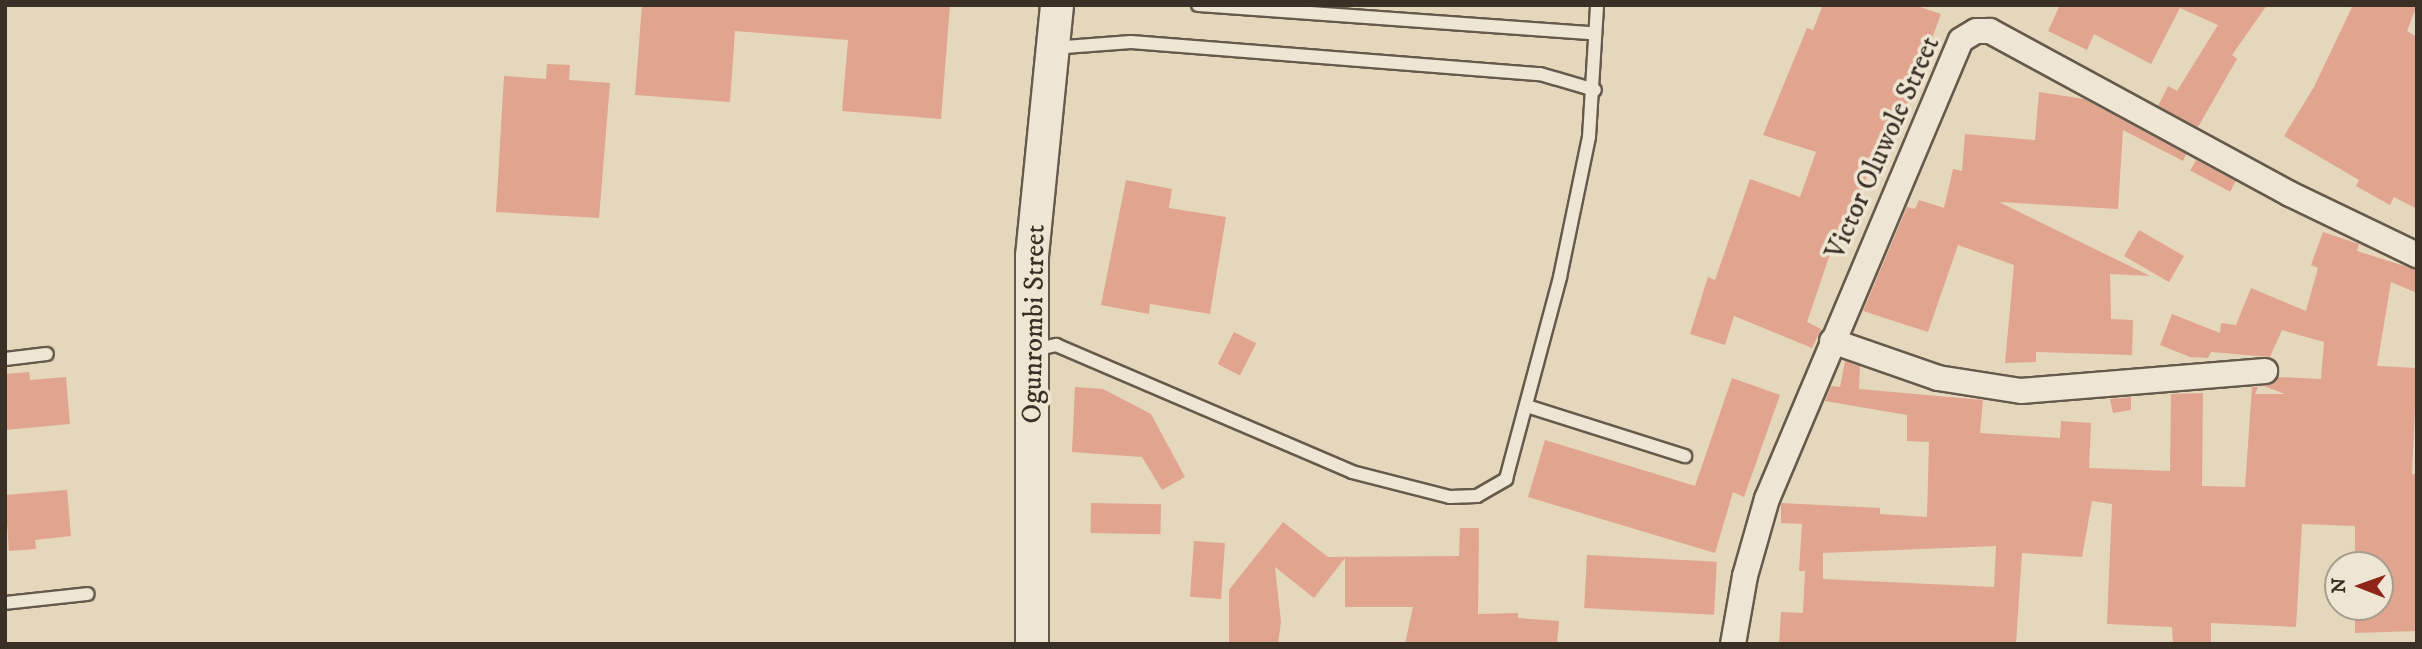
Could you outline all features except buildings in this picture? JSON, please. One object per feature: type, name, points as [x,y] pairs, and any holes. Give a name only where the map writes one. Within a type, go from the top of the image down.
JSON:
[{"type":"street","name":"Ogunrombi Street","points":[[1032,644],[1032,256],[1057,5]]},
{"type":"street","name":"Victor Oluwole Street","points":[[1733,644],[1741,621],[1745,576],[1767,499],[1961,40],[1976,31],[1990,31],[2290,194],[2417,255]]},
{"type":"street","points":[[1832,341],[1938,378],[2021,391],[2265,370]]},
{"type":"lane","points":[[1198,5],[1593,33]]},
{"type":"lane","points":[[1033,350],[1056,345],[1352,472],[1450,497],[1478,496],[1506,479],[1563,264],[1595,89],[1593,33],[1597,5]]},
{"type":"lane","points":[[1051,48],[1131,42],[1540,74],[1595,89]]},
{"type":"lane","points":[[5,359],[47,354]]},
{"type":"lane","points":[[1527,405],[1685,456]]},
{"type":"lane","points":[[5,603],[88,594]]}]
